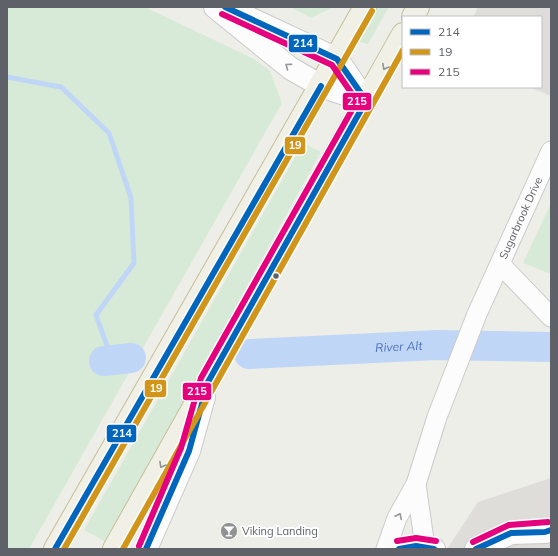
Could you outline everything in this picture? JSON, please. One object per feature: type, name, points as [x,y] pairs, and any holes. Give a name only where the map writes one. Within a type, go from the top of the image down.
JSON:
[{"type":"highway","points":[[55,549],[322,86],[365,7]]},
{"type":"highway","points":[[413,16],[418,7]]},
{"type":"highway","points":[[114,549],[402,36]]},
{"type":"street","points":[[215,7],[290,68],[322,86],[366,101]]},
{"type":"street","points":[[225,7],[336,59],[366,101]]},
{"type":"street","name":"Sugarbrook Drive","points":[[416,484],[437,417],[477,314],[551,151]]},
{"type":"street","points":[[500,264],[551,317]]},
{"type":"street","points":[[146,549],[189,450],[208,382]]},
{"type":"street","points":[[399,549],[404,547],[429,548],[416,484]]},
{"type":"street","points":[[386,549],[397,518],[416,484]]},
{"type":"street","points":[[476,549],[511,533],[548,531]]},
{"type":"street","points":[[526,549],[548,531]]},
{"type":"shaded area","points":[[478,7],[551,7],[551,96],[531,88],[542,88],[542,16],[474,16]]},
{"type":"shaded area","points":[[551,478],[551,549],[447,549],[478,502]]},
{"type":"green space","points":[[7,7],[145,7],[254,59],[270,71],[282,103],[29,549],[7,549]]},
{"type":"green space","points":[[290,7],[334,7],[311,18]]},
{"type":"green space","points":[[378,7],[389,7],[368,44],[359,42]]},
{"type":"green space","points":[[303,143],[321,152],[106,542],[84,530]]},
{"type":"green space","points":[[551,203],[551,274],[523,263]]},
{"type":"waterway","points":[[7,77],[61,87],[109,133],[131,198],[134,263],[96,315],[112,360]]},
{"type":"waterway","name":"River Alt","points":[[249,354],[437,345],[549,347]]},
{"type":"waterway","name":"River Alt","points":[[104,361],[131,358]]},
{"type":"transit line","name":"214","points":[[225,7],[337,59],[365,99]]},
{"type":"transit line","name":"19","points":[[64,549],[372,11]]},
{"type":"transit line","name":"215","points":[[139,546],[181,448],[201,378],[357,101],[332,65],[222,14]]},
{"type":"transit line","name":"19","points":[[123,549],[402,52]]},
{"type":"transit line","name":"214","points":[[55,549],[321,86]]},
{"type":"transit line","name":"214","points":[[146,549],[189,451],[208,382],[366,101]]},
{"type":"transit line","name":"215","points":[[473,542],[509,525],[548,522]]},
{"type":"transit line","name":"214","points":[[476,549],[511,533],[545,532],[551,530]]},
{"type":"transit line","name":"215","points":[[397,541],[416,538],[436,541]]},
{"type":"transit line","name":"214","points":[[399,549],[416,546],[434,549]]},
{"type":"place","name":"Viking Landing","points":[[229,531]]}]
